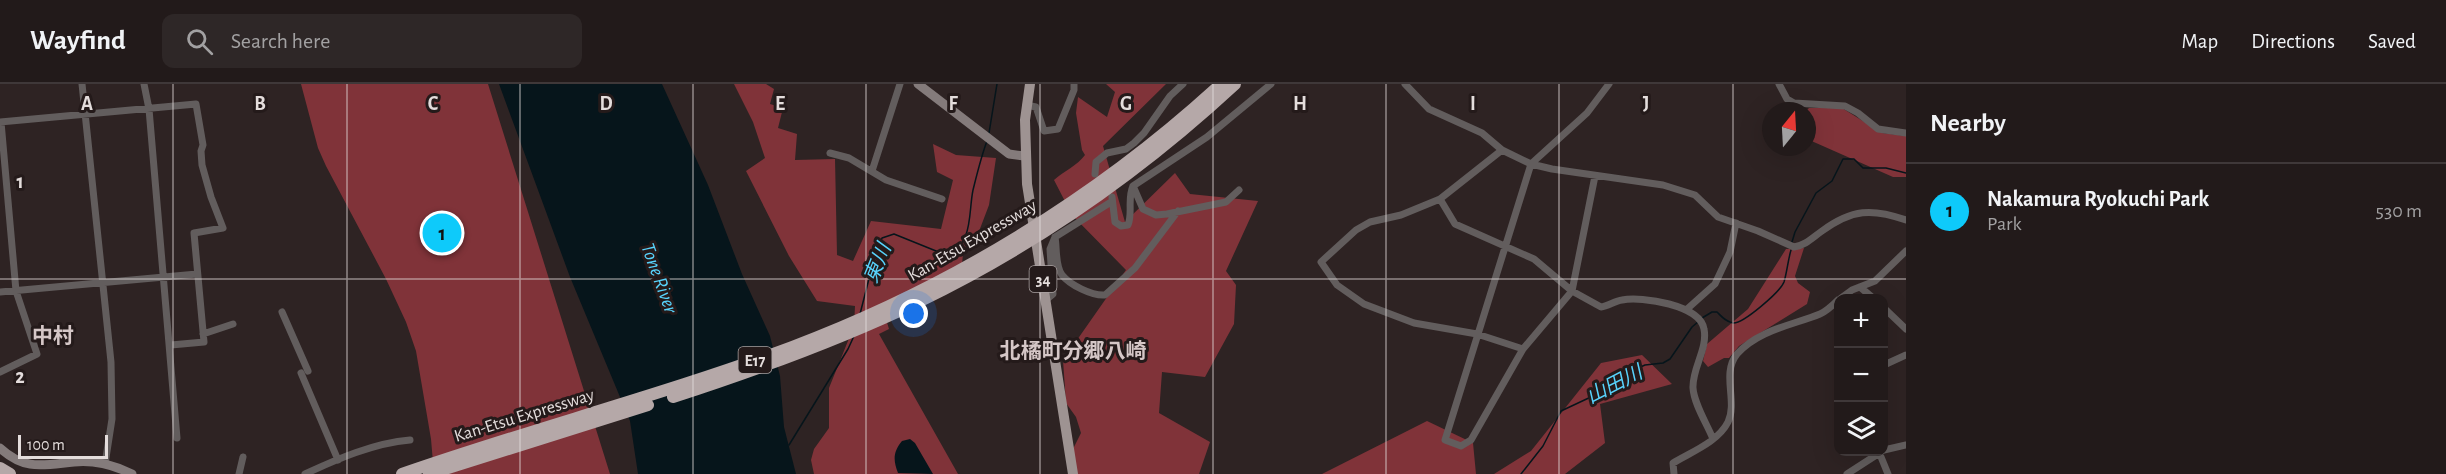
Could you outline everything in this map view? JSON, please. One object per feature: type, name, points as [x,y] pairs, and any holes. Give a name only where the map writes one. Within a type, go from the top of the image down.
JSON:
[{"type":"highway","name":"Kan-Etsu Expressway","points":[[1072,208],[1221,84]]},
{"type":"highway","name":"Kan-Etsu Expressway","points":[[402,474],[424,471],[706,377],[833,331],[956,273],[1072,208],[1169,142],[1235,84]]},
{"type":"highway","points":[[0,468],[10,474]]},
{"type":"main road","name":"34","points":[[1030,84],[1026,105],[1024,156],[1027,184],[1073,474]]},
{"type":"street","points":[[82,84],[111,362],[112,419],[105,464]]},
{"type":"street","points":[[144,84],[149,109],[171,345],[177,438]]},
{"type":"street","points":[[872,171],[900,84]]},
{"type":"street","points":[[918,84],[1009,154],[1024,156]]},
{"type":"street","points":[[1026,105],[1036,107],[1044,131],[1058,129],[1074,90],[1074,84]]},
{"type":"street","points":[[1095,174],[1096,162],[1107,153],[1126,149],[1134,143],[1144,133],[1170,96],[1183,84]]},
{"type":"street","points":[[1047,299],[1053,294],[1050,249],[1055,237],[1112,199],[1115,222],[1121,226],[1128,225],[1130,193],[1133,186],[1207,137],[1271,84]]},
{"type":"street","points":[[1405,84],[1429,109],[1482,133],[1502,150],[1531,164],[1663,185],[1695,195],[1718,217],[1794,247],[1807,243],[1833,223],[1850,214],[1874,212],[1906,220]]},
{"type":"street","points":[[1596,176],[1572,291],[1522,349],[1471,440],[1461,446],[1445,440],[1531,164],[1587,113],[1609,84]]},
{"type":"street","points":[[1779,84],[1787,99],[1794,103],[1845,106],[1878,129],[1906,134]]},
{"type":"street","points":[[0,372],[37,354],[16,291],[1,122],[196,104],[203,145],[202,165],[223,228],[194,233],[204,342],[171,345]]},
{"type":"street","points":[[1502,150],[1440,199],[1401,214],[1370,222],[1356,230],[1321,261],[1337,285],[1364,304],[1414,323],[1477,334],[1522,349]]},
{"type":"street","points":[[830,153],[849,158],[886,180],[942,199]]},
{"type":"street","points":[[1133,186],[1143,209],[1156,215],[1226,202],[1239,190]]},
{"type":"street","points":[[1440,199],[1455,224],[1534,259],[1572,291],[1601,308],[1621,300],[1646,298],[1686,310],[1696,316],[1704,328],[1705,339],[1693,384],[1694,393],[1713,439]]},
{"type":"street","points":[[0,207],[9,206]]},
{"type":"street","points":[[1055,237],[1058,266],[1062,275],[1091,294],[1105,296],[1135,268],[1178,211]]},
{"type":"street","points":[[1686,310],[1715,284],[1730,252],[1736,223]]},
{"type":"street","points":[[1848,294],[1880,277],[1906,251]]},
{"type":"street","points":[[0,292],[197,274]]},
{"type":"street","points":[[1860,287],[1868,294]]},
{"type":"street","points":[[1674,474],[1673,463],[1713,439],[1729,421],[1731,366],[1737,355],[1757,339],[1791,322],[1821,313],[1834,303]]},
{"type":"street","points":[[282,312],[338,460]]},
{"type":"street","points":[[1888,312],[1906,329]]},
{"type":"street","points":[[203,334],[233,324]]},
{"type":"street","points":[[1888,362],[1906,355]]},
{"type":"street","points":[[305,474],[384,444],[410,440]]},
{"type":"street","points":[[1888,449],[1906,445]]},
{"type":"street","points":[[0,448],[10,457],[27,464],[39,466],[90,462],[105,464],[132,474]]},
{"type":"street","points":[[1847,474],[1874,456]]},
{"type":"street","points":[[1883,456],[1888,474]]},
{"type":"street","points":[[239,474],[243,457]]},
{"type":"shaded area","points":[[301,84],[488,84],[610,474],[434,474],[431,439],[416,351],[406,322],[386,279],[318,148]]},
{"type":"shaded area","points":[[734,84],[766,84],[774,89],[770,104],[783,108],[778,128],[797,134],[795,160],[835,159],[837,255],[853,261],[871,221],[941,229],[953,180],[937,172],[933,144],[956,155],[996,158],[989,205],[978,234],[963,253],[962,265],[882,306],[889,329],[879,334],[958,474],[814,474],[811,460],[814,449],[829,428],[829,388],[854,326],[855,306],[817,301],[789,256],[746,171],[765,158],[753,122]]},
{"type":"shaded area","points":[[1106,84],[1166,84],[1103,146],[1125,222],[1175,173],[1190,194],[1258,201],[1226,271],[1236,285],[1234,324],[1205,377],[1162,372],[1159,413],[1210,442],[1199,474],[1076,474],[1072,451],[1081,433],[1076,417],[1066,403],[1063,360],[1126,270],[1072,215],[1054,180],[1085,155],[1082,150],[1076,113],[1078,97],[1107,117],[1115,92]]},
{"type":"shaded area","points":[[1816,108],[1842,108],[1882,133],[1906,136],[1906,177],[1893,177],[1816,143]]},
{"type":"shaded area","points":[[1804,248],[1795,276],[1798,283],[1810,292],[1807,304],[1739,346],[1729,358],[1724,358],[1708,367],[1703,361],[1707,344],[1748,309],[1786,249]]},
{"type":"shaded area","points":[[1642,355],[1672,384],[1600,404],[1605,443],[1565,474],[1494,474],[1531,451],[1601,363]]},
{"type":"shaded area","points":[[1427,421],[1473,443],[1476,474],[1322,474]]},
{"type":"water","name":"Tone River","points":[[499,84],[662,84],[708,185],[742,274],[770,336],[780,376],[784,427],[796,474],[638,474],[630,421],[570,277]]},
{"type":"water","points":[[910,439],[915,443],[933,474],[898,473],[895,453],[902,441]]},
{"type":"waterway","name":"東川","points":[[989,133],[997,84]]},
{"type":"waterway","name":"東川","points":[[860,314],[882,238],[894,234],[946,255],[961,244],[966,236],[973,190],[987,141]]},
{"type":"waterway","name":"山田川","points":[[1792,242],[1816,193],[1832,181],[1843,159],[1854,159],[1863,168],[1886,168],[1906,173]]},
{"type":"waterway","name":"山田川","points":[[1702,318],[1712,312],[1717,312],[1733,323],[1761,307],[1784,282],[1791,250]]},
{"type":"waterway","name":"山田川","points":[[1521,474],[1543,446],[1561,411],[1610,388],[1627,373],[1645,365],[1663,363],[1670,359],[1692,327],[1699,321]]},
{"type":"waterway","name":"東川","points":[[789,445],[854,336]]},
{"type":"place","name":"Nakamura Ryokuchi Park","points":[[442,233]]},
{"type":"district","name":"中村","points":[[53,336]]},
{"type":"district","name":"北橘町分郷八崎","points":[[1073,351]]}]
